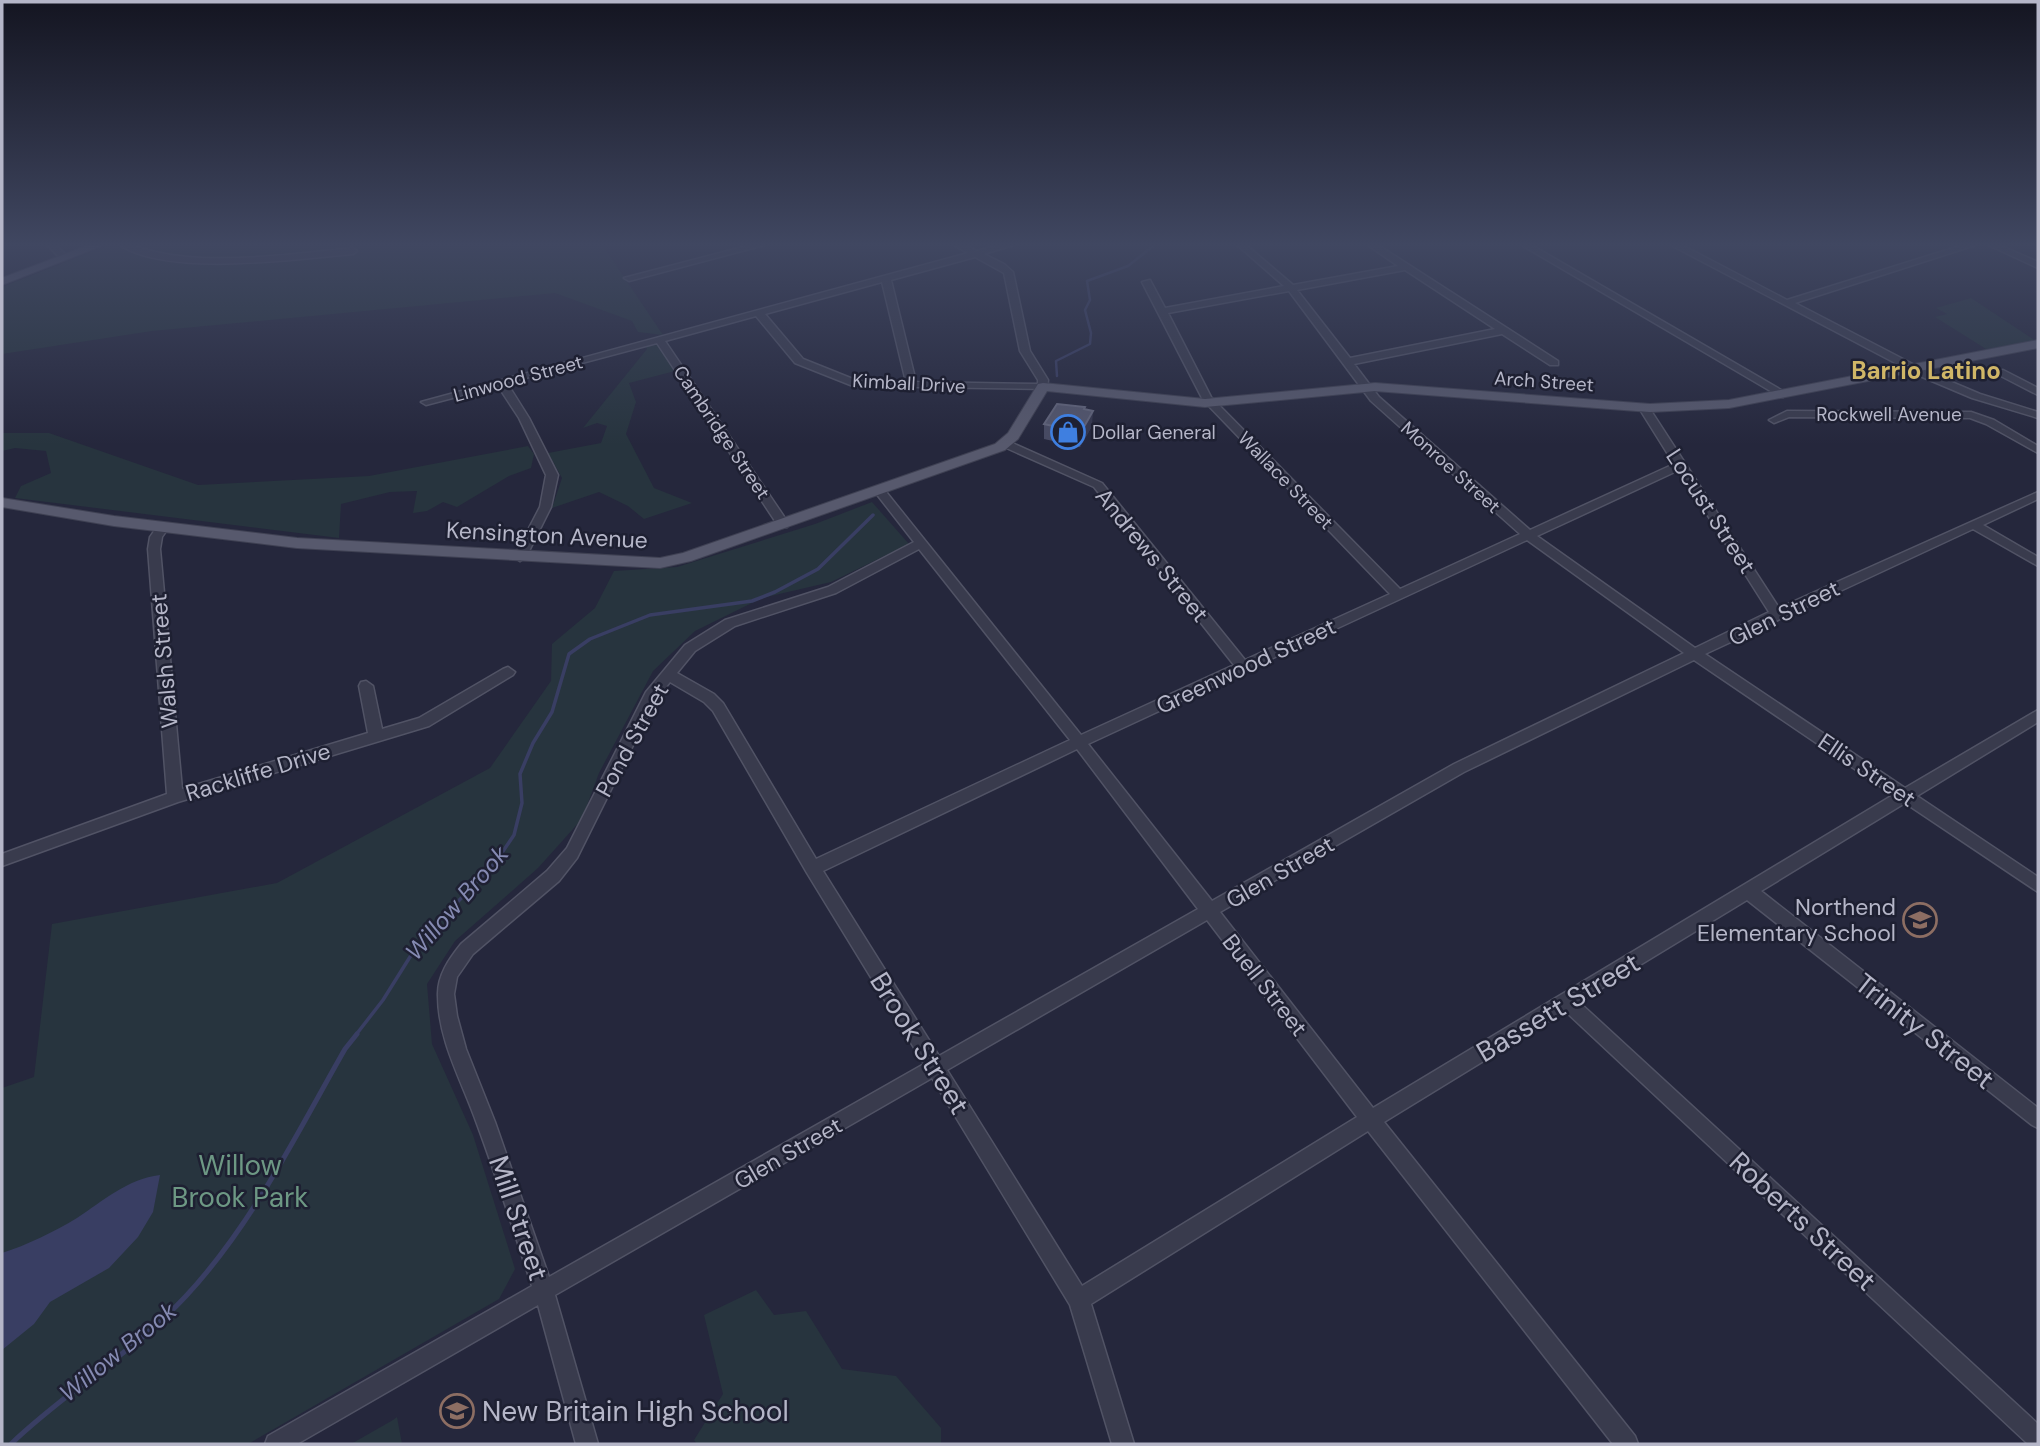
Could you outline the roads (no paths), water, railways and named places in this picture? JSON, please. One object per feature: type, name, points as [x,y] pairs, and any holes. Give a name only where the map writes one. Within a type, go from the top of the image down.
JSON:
[{"type":"main road","name":"Arch Street","points":[[1043,387],[1212,403],[1364,387],[1644,408],[1707,407],[2038,344]]},
{"type":"main road","points":[[1006,444],[1043,387]]},
{"type":"main road","name":"Kensington Avenue","points":[[2,503],[163,527],[336,547],[663,563],[783,524],[1006,444]]},
{"type":"street","name":"Linwood Street","points":[[426,402],[767,310]]},
{"type":"street","points":[[894,310],[912,385]]},
{"type":"street","points":[[1016,310],[1025,351],[1043,380],[1043,387]]},
{"type":"street","name":"Monroe Street","points":[[1308,310],[1364,387],[1528,535],[1696,655]]},
{"type":"street","points":[[1475,310],[1554,363]]},
{"type":"street","points":[[1639,310],[1783,394]]},
{"type":"street","name":"Rockwell Avenue","points":[[1800,310],[1911,368],[1970,394],[2038,415]]},
{"type":"street","name":"Wallace Street","points":[[1163,311],[1182,352],[1212,403],[1398,595]]},
{"type":"street","name":"Kimball Drive","points":[[758,313],[799,361],[857,384],[1043,387]]},
{"type":"street","points":[[1347,362],[1505,330]]},
{"type":"street","name":"Cambridge Street","points":[[660,340],[783,524]]},
{"type":"street","points":[[2003,373],[2038,392]]},
{"type":"street","points":[[501,382],[524,418],[552,475],[553,486],[520,557]]},
{"type":"street","name":"Locust Street","points":[[1644,408],[1777,614]]},
{"type":"street","name":"Rockwell Avenue","points":[[1774,420],[1787,414],[1971,415],[2038,450]]},
{"type":"street","name":"Andrews Street","points":[[1006,444],[1098,485],[1244,668]]},
{"type":"street","name":"Greenwood Street","points":[[813,868],[1079,742],[1681,465]]},
{"type":"street","name":"Buell Street","points":[[879,490],[1079,742],[1370,1120],[1627,1444]]},
{"type":"street","name":"Glen Street","points":[[276,1444],[1459,768],[1777,614],[2038,495]]},
{"type":"street","points":[[1975,524],[2038,562]]},
{"type":"street","name":"Walsh Street","points":[[163,527],[155,541],[154,549],[176,797]]},
{"type":"street","name":"Pond Street","points":[[446,995],[449,977],[461,956],[553,876],[572,853],[651,696],[690,648],[715,631],[749,616],[832,590],[921,543]]},
{"type":"street","name":"Ellis Street","points":[[1696,655],[2038,885]]},
{"type":"street","name":"Rackliffe Drive","points":[[2,860],[176,797],[424,722],[508,672]]},
{"type":"street","name":"Brook Street","points":[[668,674],[709,698],[718,707],[813,868],[1079,1300],[1123,1444]]},
{"type":"street","points":[[366,686],[376,736]]},
{"type":"street","name":"Bassett Street","points":[[1079,1300],[1747,890],[2038,715]]},
{"type":"street","name":"Trinity Street","points":[[1747,890],[2038,1119]]},
{"type":"street","name":"Mill Street","points":[[446,995],[457,1049],[486,1122],[544,1291],[587,1444]]},
{"type":"street","name":"Roberts Street","points":[[1567,1002],[2038,1439]]},
{"type":"water","points":[[160,1175],[153,1212],[138,1237],[109,1268],[50,1302],[34,1324],[2,1350],[2,1253],[59,1228],[126,1186]]},
{"type":"waterway","name":"Willow Brook","points":[[1057,376],[1056,361],[1090,344],[1091,333],[1085,310]]},
{"type":"waterway","name":"Willow Brook","points":[[355,1036],[383,1000],[420,941],[495,863],[514,835],[522,803],[520,774],[533,743],[552,712],[569,654],[590,639],[650,615],[752,601],[775,592],[818,569],[873,515]]},
{"type":"waterway","name":"Willow Brook","points":[[11,1444],[166,1316],[210,1268],[273,1177],[345,1049],[357,1034]]},
{"type":"place","name":"Dollar General","points":[[1068,432]]},
{"type":"place","name":"Northend Elementary School","points":[[1920,920]]},
{"type":"place","name":"New Britain High School","points":[[457,1411]]},
{"type":"district","name":"Barrio Latino","points":[[1926,371]]},
{"type":"park label","name":"Willow Brook Park","points":[[240,1181]]}]
